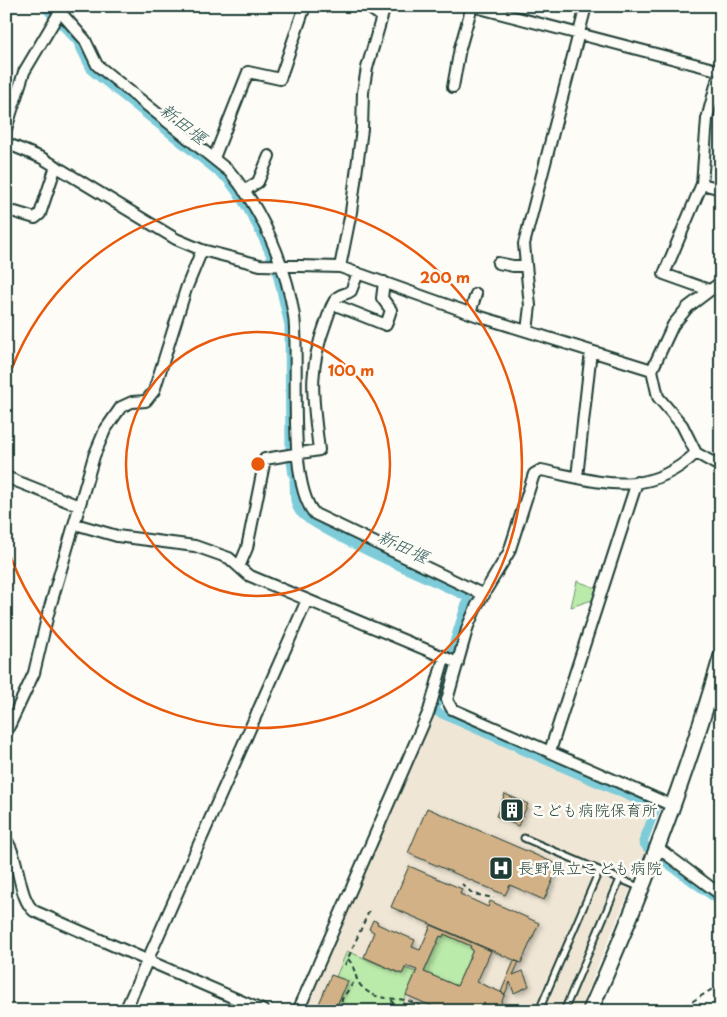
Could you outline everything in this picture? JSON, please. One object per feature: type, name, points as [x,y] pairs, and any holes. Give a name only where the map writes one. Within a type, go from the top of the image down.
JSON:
[{"type":"main road","points":[[590,1011],[658,848],[721,657]]},
{"type":"street","points":[[214,158],[248,72],[280,79],[305,6]]},
{"type":"street","points":[[340,268],[351,212],[362,129],[363,92],[383,11],[367,6]]},
{"type":"street","points":[[452,87],[460,48],[472,6],[718,70],[707,118],[702,184],[664,274],[710,290]]},
{"type":"street","points":[[527,331],[530,306],[525,266],[526,234],[586,6]]},
{"type":"street","points":[[6,129],[24,72],[59,8],[85,40],[96,65],[230,172],[244,191],[273,244],[282,265],[296,333],[298,455],[304,495],[308,507],[315,514],[484,595]]},
{"type":"street","points":[[6,143],[56,166],[176,239],[202,250],[260,265],[320,265],[340,268],[470,313],[652,370]]},
{"type":"street","points":[[244,191],[258,182],[269,156]]},
{"type":"street","points":[[15,212],[35,218],[40,214],[56,166]]},
{"type":"street","points":[[702,184],[721,188]]},
{"type":"street","points":[[6,733],[34,673],[48,614],[94,456],[114,416],[121,407],[132,402],[146,401],[154,391],[186,289],[202,250]]},
{"type":"street","points":[[498,263],[525,266]]},
{"type":"street","points":[[239,567],[247,548],[265,459],[270,456],[298,455],[319,450],[311,387],[318,346],[333,304],[338,296],[351,291],[358,273]]},
{"type":"street","points":[[333,304],[386,325],[391,310],[382,298],[384,282]]},
{"type":"street","points":[[721,282],[688,307],[673,325],[652,370],[658,397],[682,425],[696,453],[721,467]]},
{"type":"street","points":[[470,313],[476,294]]},
{"type":"street","points":[[577,477],[591,351]]},
{"type":"street","points":[[673,806],[452,709],[447,700],[468,626],[509,552],[534,474],[541,470],[609,484],[637,482],[666,476],[681,467],[696,453]]},
{"type":"street","points":[[6,477],[79,506]]},
{"type":"street","points":[[550,752],[637,482]]},
{"type":"street","points":[[75,524],[117,536],[195,546],[229,558],[248,575],[458,663]]},
{"type":"street","points":[[125,1011],[307,600]]},
{"type":"street","points":[[298,1011],[429,711],[444,658]]},
{"type":"street","points":[[6,840],[13,852],[30,908],[264,1011]]},
{"type":"street","points":[[658,848],[721,895]]},
{"type":"lane","points":[[524,838],[642,888]]},
{"type":"lane","points":[[540,1008],[599,871]]},
{"type":"lane","points":[[564,1011],[620,879]]},
{"type":"path","points":[[718,70],[721,44]]},
{"type":"path","points":[[462,884],[473,894],[494,898]]},
{"type":"path","points":[[345,965],[369,911]]},
{"type":"path","points":[[348,959],[355,970],[356,979],[368,992],[392,1000],[404,1000],[430,1011]]},
{"type":"path","points":[[341,1011],[346,992],[356,979]]},
{"type":"path","points":[[677,1011],[714,988],[721,991]]},
{"type":"path","points":[[392,1000],[394,1011]]},
{"type":"shaded area","name":"長野県立こども病院","points":[[432,713],[653,810],[641,845],[646,852],[579,1011],[302,1011]]},
{"type":"green space","points":[[577,581],[599,589],[595,599],[571,607]]},
{"type":"green space","points":[[444,934],[471,946],[470,948],[473,950],[457,986],[424,972],[440,936],[443,937]]},
{"type":"green space","points":[[347,951],[402,974],[405,968],[416,972],[403,1003],[422,1011],[324,1011],[324,1006],[330,1009],[333,1004],[337,1005],[347,982],[336,977]]},
{"type":"building","name":"こども病院保育所","points":[[505,794],[528,804],[518,826],[496,816]]},
{"type":"building","points":[[427,808],[559,865],[544,900],[510,885],[505,895],[408,853]]},
{"type":"building","points":[[409,866],[462,889],[460,894],[488,907],[490,901],[539,923],[521,963],[391,907]]},
{"type":"building","points":[[373,920],[378,922],[377,924],[415,940],[412,947],[420,950],[431,925],[491,951],[477,982],[505,994],[500,1005],[502,1010],[443,1011],[406,995],[417,970],[406,966],[402,974],[364,957],[374,932],[369,929]],"holes":[[[444,934],[471,946],[470,948],[473,950],[457,986],[424,972],[440,936],[443,937]]]},
{"type":"building","points":[[514,961],[519,962],[513,975],[523,971],[529,986],[514,993],[510,982],[505,994],[501,992]]},
{"type":"building","points":[[331,975],[348,981],[337,1005],[333,1004],[330,1009],[319,1004]]},
{"type":"waterway","name":"新田堰","points":[[44,6],[53,16]]},
{"type":"waterway","name":"新田堰","points":[[59,22],[77,41],[92,71],[227,179],[253,218],[273,261]]},
{"type":"waterway","name":"新田堰","points":[[276,269],[289,325],[290,452]]},
{"type":"waterway","name":"新田堰","points":[[291,461],[293,475]]},
{"type":"waterway","name":"新田堰","points":[[294,481],[297,508],[309,519],[350,543],[468,597],[450,655]]},
{"type":"waterway","name":"新田堰","points":[[448,664],[435,711],[512,745]]},
{"type":"waterway","name":"新田堰","points":[[518,748],[656,808],[643,842],[647,848]]},
{"type":"waterway","name":"新田堰","points":[[664,861],[721,902]]},
{"type":"place","name":"こども病院保育所","points":[[512,810]]},
{"type":"place","name":"長野県立こども病院","points":[[501,868]]}]
